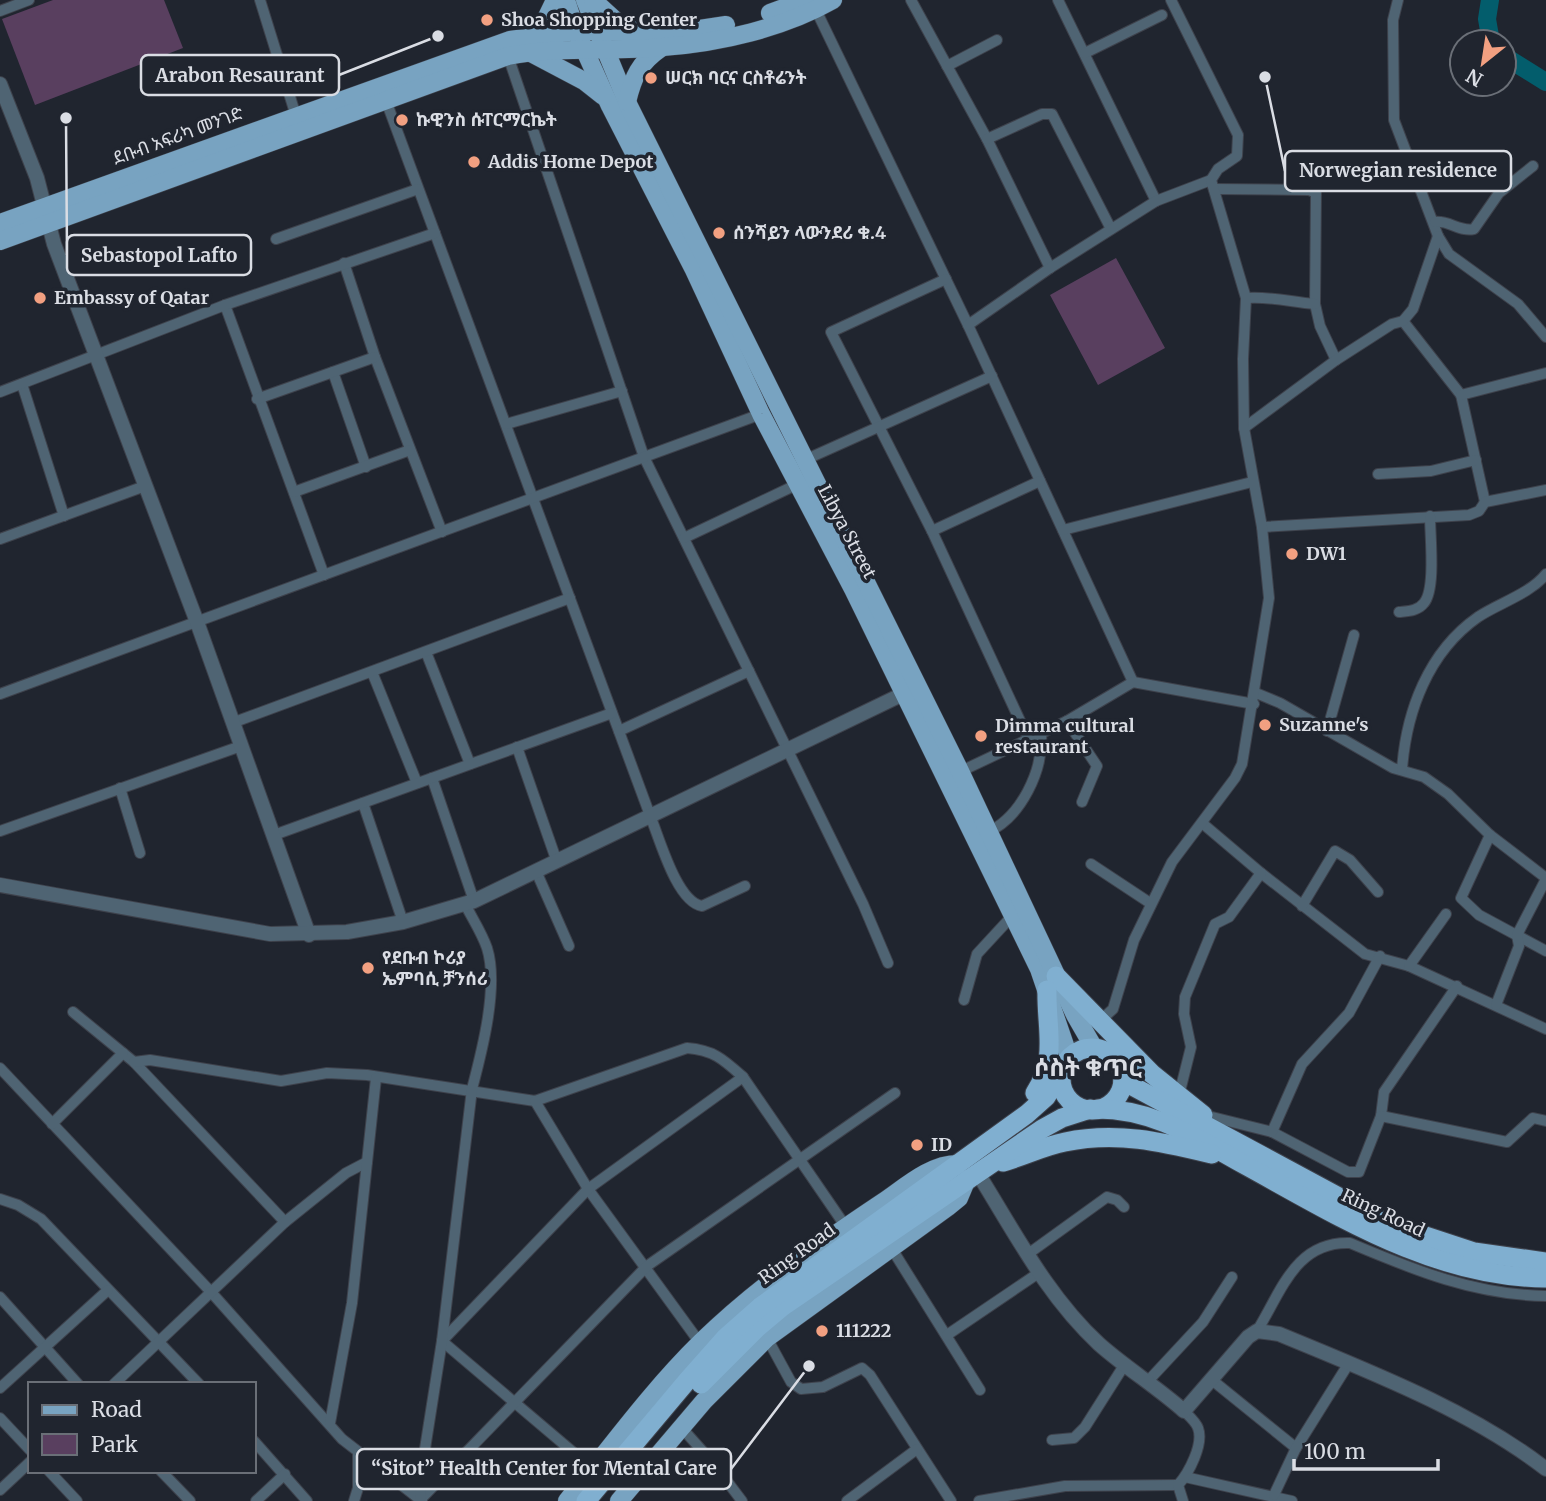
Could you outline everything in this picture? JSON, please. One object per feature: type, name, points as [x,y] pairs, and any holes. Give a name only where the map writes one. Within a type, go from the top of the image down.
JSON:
[{"type":"highway","points":[[1052,983],[1100,1021],[1152,1074],[1228,1136]]},
{"type":"highway","points":[[1001,1133],[1046,1075],[1051,1040],[1052,983]]},
{"type":"highway","points":[[1094,1048],[1103,1050],[1118,1062],[1123,1081],[1112,1102],[1093,1109],[1068,1098],[1061,1082],[1065,1065],[1076,1052],[1094,1048]]},
{"type":"highway","name":"Ring Road","points":[[616,1500],[669,1420],[757,1328],[972,1171],[1001,1133],[1046,1097],[1065,1065]]},
{"type":"highway","name":"Ring Road","points":[[1123,1081],[1390,1224],[1474,1252],[1546,1262]]},
{"type":"highway","name":"Ring Road","points":[[586,1501],[726,1337],[769,1301],[972,1171],[1052,1124],[1093,1109],[1127,1109],[1146,1114],[1381,1238],[1431,1258],[1477,1271],[1546,1278]]},
{"type":"highway","points":[[972,1171],[1063,1142],[1121,1136],[1150,1139],[1237,1160]]},
{"type":"main road","points":[[529,44],[543,25],[555,0]]},
{"type":"main road","name":"Libya Street","points":[[566,0],[576,31],[607,100],[694,270],[761,414],[797,463],[797,484],[904,694],[986,833],[1052,983],[1065,1065]]},
{"type":"main road","name":"Libya Street","points":[[585,0],[626,102],[797,463],[953,775],[1013,915],[1094,1048]]},
{"type":"main road","points":[[593,0],[617,22],[641,32]]},
{"type":"main road","points":[[529,44],[576,31],[673,33],[715,28],[833,0]]},
{"type":"main road","points":[[529,44],[605,53],[661,48],[717,40],[810,5]]},
{"type":"main road","name":"ደቡብ አፍሪካ መንገድ","points":[[0,241],[46,215],[296,116],[508,56],[529,44]]},
{"type":"main road","name":"ደቡብ አፍሪካ መንገድ","points":[[0,223],[46,215],[383,92],[484,48],[529,44]]},
{"type":"main road","points":[[529,44],[607,100]]},
{"type":"main road","points":[[626,102],[632,77],[648,57],[661,48]]},
{"type":"main road","points":[[567,1501],[700,1343],[774,1280],[846,1227],[930,1171],[945,1164],[972,1171],[960,1198],[767,1338],[681,1427],[616,1500]]},
{"type":"street","points":[[0,11],[30,0]]},
{"type":"street","points":[[260,0],[296,116]]},
{"type":"street","points":[[911,0],[987,139],[1050,268]]},
{"type":"street","points":[[1058,0],[1156,201]]},
{"type":"street","points":[[1100,1021],[1113,1009],[1134,940],[1172,862],[1242,764],[1255,699],[1269,598],[1262,527],[1244,428],[1242,359],[1246,298],[1212,185],[1217,169],[1237,156],[1238,135],[1171,0]]},
{"type":"street","points":[[1398,0],[1393,20],[1394,120],[1402,149],[1435,222],[1438,236],[1449,254],[1518,304],[1546,337]]},
{"type":"street","points":[[810,5],[968,325],[1133,682]]},
{"type":"street","points":[[1084,53],[1162,15]]},
{"type":"street","points":[[947,66],[997,40]]},
{"type":"street","points":[[508,56],[644,457],[888,963]]},
{"type":"street","points":[[0,84],[37,178],[54,244],[197,622],[309,935]]},
{"type":"street","points":[[383,92],[651,818],[680,887],[694,905],[702,906],[746,886]]},
{"type":"street","points":[[987,139],[1042,114],[1052,114],[1111,229]]},
{"type":"street","points":[[1435,222],[1442,221],[1465,231],[1474,229],[1499,192],[1533,166]]},
{"type":"street","points":[[968,325],[1050,268],[1156,201],[1212,185],[1309,190],[1316,193],[1315,304],[1320,326],[1336,360]]},
{"type":"street","points":[[276,239],[418,189]]},
{"type":"street","points":[[0,392],[96,352],[435,233]]},
{"type":"street","points":[[1244,428],[1336,360],[1392,324],[1403,321],[1413,309],[1438,236]]},
{"type":"street","points":[[344,263],[375,357],[442,532]]},
{"type":"street","points":[[946,279],[831,332],[932,531],[1028,738]]},
{"type":"street","points":[[1246,298],[1268,296],[1288,302],[1315,304]]},
{"type":"street","points":[[225,305],[257,399],[324,575]]},
{"type":"street","points":[[1262,527],[1469,516],[1479,511],[1485,502],[1461,395],[1403,321]]},
{"type":"street","points":[[257,399],[375,357]]},
{"type":"street","points":[[333,372],[366,467]]},
{"type":"street","points":[[1461,395],[1546,373]]},
{"type":"street","points":[[797,463],[992,376]]},
{"type":"street","points":[[22,384],[64,516]]},
{"type":"street","points":[[506,424],[622,391]]},
{"type":"street","points":[[0,694],[761,414]]},
{"type":"street","points":[[294,492],[410,450]]},
{"type":"street","points":[[1378,474],[1431,471],[1476,460]]},
{"type":"street","points":[[932,531],[1040,481]]},
{"type":"street","points":[[1063,530],[1252,482]]},
{"type":"street","points":[[684,538],[797,484]]},
{"type":"street","points":[[0,539],[145,486]]},
{"type":"street","points":[[1485,502],[1546,491]]},
{"type":"street","points":[[1399,612],[1413,611],[1424,604],[1430,591],[1430,516]]},
{"type":"street","points":[[1402,770],[1405,736],[1418,699],[1426,678],[1450,641],[1478,617],[1531,587],[1546,574]]},
{"type":"street","points":[[232,723],[570,598]]},
{"type":"street","points":[[1326,731],[1354,635]]},
{"type":"street","points":[[426,652],[470,764]]},
{"type":"street","points":[[619,732],[749,671]]},
{"type":"street","points":[[372,672],[417,783]]},
{"type":"street","points":[[953,775],[1067,721],[1133,682],[1280,703],[1326,731],[1402,770],[1424,777],[1448,794],[1490,835],[1546,878],[1517,934],[1519,946],[1496,1005]]},
{"type":"street","points":[[0,885],[270,934],[309,935],[403,922],[470,902],[651,818],[786,748],[904,694]]},
{"type":"street","points":[[274,835],[612,713]]},
{"type":"street","points":[[1067,721],[1097,766],[1082,802]]},
{"type":"street","points":[[986,833],[1002,826],[1026,794],[1041,748],[1041,733]]},
{"type":"street","points":[[0,831],[240,747]]},
{"type":"street","points":[[517,747],[557,862]]},
{"type":"street","points":[[421,1500],[421,1474],[442,1341],[472,1089],[480,1061],[492,976],[487,948],[432,778]]},
{"type":"street","points":[[120,788],[140,853]]},
{"type":"street","points":[[363,803],[403,922]]},
{"type":"street","points":[[1202,823],[1365,954],[1409,966],[1546,1029]]},
{"type":"street","points":[[1490,835],[1461,898],[1473,911],[1546,951]]},
{"type":"street","points":[[1302,906],[1335,851],[1350,860],[1378,892]]},
{"type":"street","points":[[1091,864],[1150,903]]},
{"type":"street","points":[[536,871],[569,946]]},
{"type":"street","points":[[1179,1095],[1191,1047],[1184,1014],[1185,997],[1215,924],[1229,917],[1261,873]]},
{"type":"street","points":[[1409,966],[1446,914]]},
{"type":"street","points":[[964,1000],[976,954],[1013,915]]},
{"type":"street","points":[[1272,1132],[1302,1064],[1349,1013],[1380,956]]},
{"type":"street","points":[[1204,1115],[1272,1132],[1354,1174],[1362,1166],[1381,1116],[1384,1092],[1457,986]]},
{"type":"street","points":[[73,1012],[134,1062],[285,1222]]},
{"type":"street","points":[[134,1062],[150,1060],[281,1081],[327,1073],[376,1077],[472,1089],[535,1101],[687,1048],[706,1049],[721,1056],[743,1077],[846,1227]]},
{"type":"street","points":[[52,1124],[123,1053]]},
{"type":"street","points":[[0,1068],[211,1292],[358,1454],[384,1470],[421,1500]]},
{"type":"street","points":[[330,1423],[352,1303],[376,1077]]},
{"type":"street","points":[[442,1341],[588,1189],[743,1077]]},
{"type":"street","points":[[421,1500],[513,1401],[647,1266],[797,1158],[895,1093]]},
{"type":"street","points":[[535,1101],[588,1189],[647,1266],[700,1343]]},
{"type":"street","points":[[1381,1116],[1507,1142],[1533,1118],[1546,1121]]},
{"type":"street","points":[[116,1382],[285,1222],[346,1173],[367,1162]]},
{"type":"street","points":[[972,1171],[1068,1310],[1099,1343],[1149,1380],[1198,1426],[1199,1435],[1182,1481],[1183,1501]]},
{"type":"street","points":[[1028,1254],[1107,1197],[1117,1200],[1124,1208]]},
{"type":"street","points":[[0,1199],[19,1205],[41,1219],[197,1382]]},
{"type":"street","points":[[1184,1411],[1248,1337],[1257,1331],[1307,1253],[1336,1242],[1350,1243],[1446,1282],[1482,1290],[1546,1296]]},
{"type":"street","points":[[892,1249],[980,1390]]},
{"type":"street","points":[[947,1335],[1040,1272]]},
{"type":"street","points":[[1149,1380],[1203,1322],[1232,1277]]},
{"type":"street","points":[[0,1388],[108,1290]]},
{"type":"street","points":[[0,1297],[76,1382]]},
{"type":"street","points":[[1257,1331],[1279,1334],[1349,1363],[1508,1441],[1546,1469]]},
{"type":"street","points":[[767,1338],[792,1382],[801,1389],[811,1391],[862,1368],[882,1391],[951,1501]]},
{"type":"street","points":[[442,1341],[593,1469]]},
{"type":"street","points":[[1277,1498],[1296,1448],[1349,1363]]},
{"type":"street","points":[[1052,1440],[1074,1438],[1085,1427],[1125,1364]]},
{"type":"street","points":[[1212,1380],[1296,1448]]},
{"type":"street","points":[[0,1418],[28,1448]]},
{"type":"street","points":[[681,1427],[715,1464],[742,1501]]},
{"type":"street","points":[[256,1443],[307,1501]]},
{"type":"street","points":[[847,1501],[917,1449]]},
{"type":"street","points":[[354,1501],[358,1488],[358,1454]]},
{"type":"street","points":[[0,1490],[28,1464]]},
{"type":"street","points":[[52,1473],[77,1501]]},
{"type":"street","points":[[163,1473],[190,1501]]},
{"type":"street","points":[[256,1501],[285,1474]]},
{"type":"street","points":[[979,1501],[1007,1499],[1065,1486],[1182,1481],[1292,1501]]},
{"type":"green space","points":[[53,0],[164,0],[183,48],[35,105],[2,19]]},
{"type":"green space","points":[[1116,258],[1165,348],[1098,385],[1050,295]]},
{"type":"waterway","points":[[1489,28],[1490,0]]},
{"type":"waterway","points":[[1518,65],[1546,82]]},
{"type":"place","name":"Shoa Shopping Center","points":[[487,20]]},
{"type":"place","name":"Arabon Resaurant","points":[[438,36]]},
{"type":"place","name":"Norwegian residence","points":[[1265,77]]},
{"type":"place","name":"ሠርክ ባርና ርስቶሬንት","points":[[651,78]]},
{"type":"place","name":"Sebastopol Lafto","points":[[66,118]]},
{"type":"place","name":"ኩዊንስ ሱፐርማርኬት","points":[[402,120]]},
{"type":"place","name":"Addis Home Depot","points":[[474,162]]},
{"type":"place","name":"ሰንሻይን ላውንደሪ ቁ.4","points":[[719,233]]},
{"type":"place","name":"Embassy of Qatar","points":[[40,298]]},
{"type":"place","name":"DW1","points":[[1292,554]]},
{"type":"place","name":"Suzanne's","points":[[1265,725]]},
{"type":"place","name":"Dimma cultural restaurant","points":[[981,736]]},
{"type":"place","name":"የደቡብ ኮሪያ ኤምባሲ ቻንሰሪ","points":[[368,968]]},
{"type":"place","name":"ID","points":[[917,1145]]},
{"type":"place","name":"111222","points":[[822,1331]]},
{"type":"place","name":"“Sitot” Health Center for Mental Care","points":[[809,1366]]},
{"type":"district","name":"ሶስት ቁጥር","points":[[1088,1068]]}]
